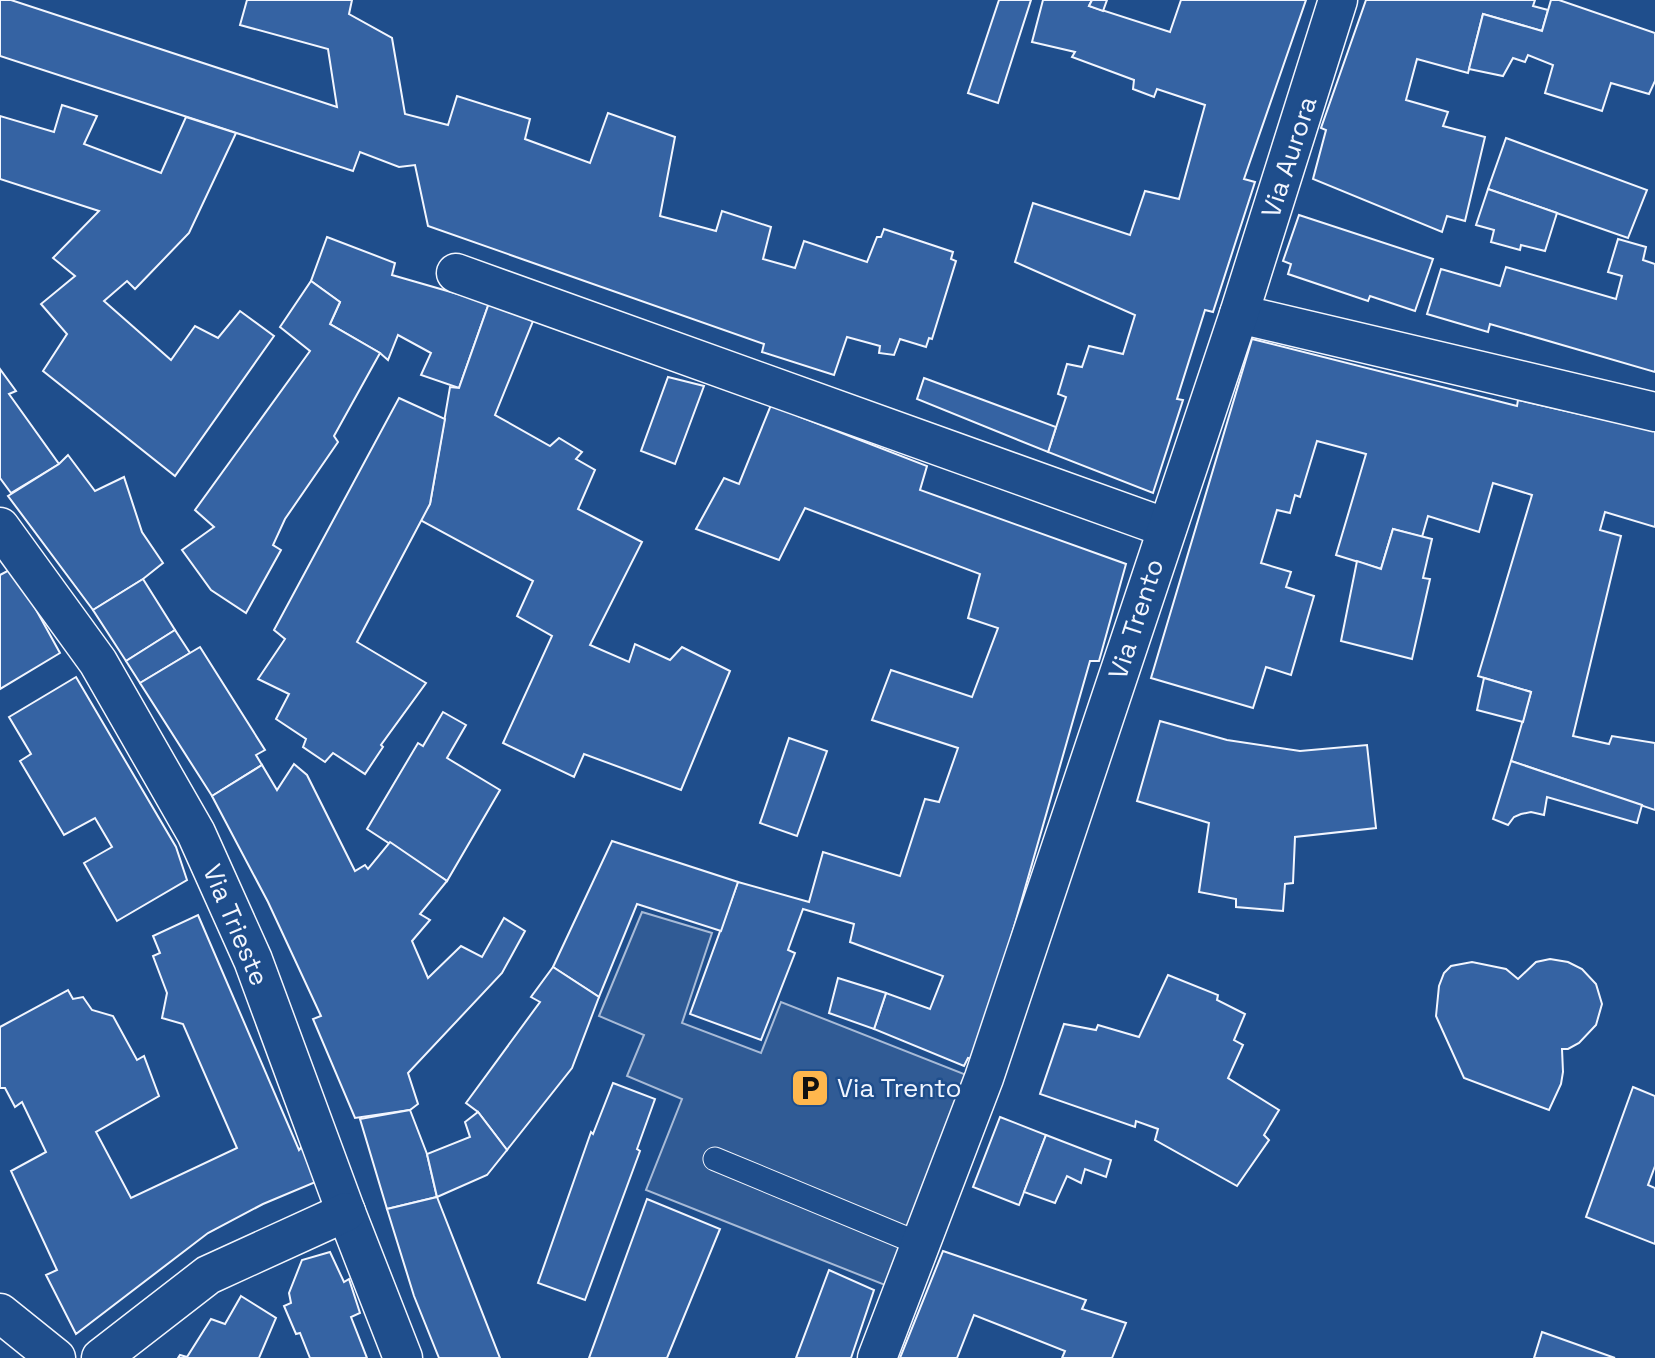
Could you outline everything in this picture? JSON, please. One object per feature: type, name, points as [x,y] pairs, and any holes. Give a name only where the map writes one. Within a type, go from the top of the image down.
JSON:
[{"type":"street","name":"Via Aurora","points":[[1239,314],[1338,0]]},
{"type":"street","points":[[456,273],[1167,528]]},
{"type":"street","points":[[1239,314],[1655,412]]},
{"type":"street","name":"Via Trento","points":[[877,1358],[984,1078],[1239,314]]},
{"type":"street","name":"Via Trieste","points":[[0,527],[98,662],[196,833],[253,960],[403,1358]]},
{"type":"street","points":[[102,1358],[208,1275],[346,1212]]},
{"type":"street","points":[[0,1313],[56,1358]]},
{"type":"lane","points":[[715,1159],[920,1244]]},
{"type":"shaded area","name":"Via Trento","points":[[642,912],[712,933],[682,1023],[761,1053],[781,1002],[969,1076],[885,1285],[646,1190],[682,1099],[627,1076],[644,1035],[599,1016]]},
{"type":"building","points":[[0,0],[11,0],[337,107],[328,49],[240,25],[247,0],[352,0],[349,14],[392,38],[405,114],[448,125],[457,96],[530,119],[525,139],[590,163],[608,113],[675,137],[660,216],[716,231],[722,211],[771,227],[763,259],[795,268],[804,241],[867,262],[877,237],[881,237],[884,229],[953,252],[951,259],[956,261],[932,339],[929,338],[926,347],[900,339],[894,355],[879,353],[880,346],[847,337],[834,375],[762,352],[764,344],[428,226],[415,165],[399,167],[360,152],[353,171],[0,56]]},
{"type":"building","points":[[999,0],[1031,0],[998,103],[968,93]]},
{"type":"building","points":[[1043,0],[1092,0],[1089,6],[1170,32],[1181,0],[1306,0],[1244,179],[1255,182],[1213,312],[1205,310],[1177,399],[1183,400],[1153,493],[1048,452],[1066,397],[1058,394],[1067,364],[1082,367],[1089,346],[1123,354],[1135,315],[1015,262],[1033,203],[1130,235],[1145,191],[1179,199],[1205,105],[1157,89],[1154,97],[1133,89],[1134,80],[1072,57],[1075,52],[1032,42]]},
{"type":"building","points":[[1092,0],[1107,0],[1103,11],[1089,6]]},
{"type":"building","points":[[1366,0],[1535,0],[1533,6],[1548,10],[1542,31],[1483,14],[1468,73],[1417,59],[1406,100],[1448,112],[1443,126],[1485,137],[1465,221],[1447,216],[1442,232],[1313,179],[1326,130],[1321,128]]},
{"type":"building","points":[[1551,0],[1559,0],[1655,33],[1655,81],[1649,94],[1611,83],[1602,111],[1545,93],[1553,65],[1528,55],[1525,62],[1513,58],[1503,76],[1469,69],[1483,14],[1542,31]]},
{"type":"building","points":[[62,105],[97,116],[84,144],[161,173],[186,117],[236,133],[189,233],[135,289],[127,281],[104,301],[171,360],[195,326],[218,338],[240,311],[274,336],[175,476],[43,371],[67,334],[41,304],[75,276],[53,258],[99,211],[0,179],[0,116],[54,132]]},
{"type":"building","points":[[1506,138],[1647,190],[1628,238],[1488,189]]},
{"type":"building","points":[[1488,189],[1557,213],[1545,251],[1521,245],[1520,250],[1491,242],[1494,230],[1476,225]]},
{"type":"building","points":[[1299,215],[1433,259],[1415,311],[1370,296],[1368,301],[1288,274],[1291,264],[1283,261]]},
{"type":"building","points":[[327,237],[395,263],[392,275],[489,303],[459,388],[421,375],[431,353],[398,335],[388,360],[330,324],[340,302],[311,281]]},
{"type":"building","points":[[1618,239],[1646,247],[1643,260],[1655,264],[1655,372],[1490,324],[1488,332],[1427,314],[1441,269],[1500,286],[1506,267],[1616,299],[1622,276],[1608,272]]},
{"type":"building","points":[[311,281],[340,302],[330,324],[380,353],[334,436],[338,442],[285,519],[273,545],[281,550],[246,613],[211,590],[182,550],[214,527],[195,510],[310,351],[280,327]]},
{"type":"building","points":[[489,303],[533,321],[495,415],[550,446],[559,438],[582,452],[576,459],[595,470],[578,509],[642,542],[590,645],[629,662],[635,644],[670,660],[682,647],[730,671],[681,790],[584,754],[574,777],[503,743],[552,636],[517,616],[533,581],[420,520],[430,504],[450,387],[459,388]]},
{"type":"building","points":[[1252,339],[1517,406],[1518,400],[1655,431],[1655,527],[1605,512],[1600,530],[1621,536],[1573,736],[1609,744],[1612,736],[1655,743],[1655,810],[1511,761],[1531,692],[1478,676],[1532,495],[1493,483],[1479,532],[1428,516],[1422,537],[1393,529],[1381,569],[1336,555],[1366,454],[1317,441],[1300,497],[1295,495],[1290,513],[1277,510],[1261,563],[1291,572],[1286,587],[1314,596],[1291,675],[1266,667],[1253,708],[1151,678]]},
{"type":"building","points":[[0,369],[16,391],[9,394],[59,464],[11,493],[0,478]]},
{"type":"building","points":[[668,377],[704,386],[675,464],[641,451]]},
{"type":"building","points":[[924,378],[1056,427],[1048,452],[917,399]]},
{"type":"building","points":[[399,398],[445,419],[430,504],[357,642],[426,683],[381,745],[383,747],[365,774],[333,753],[325,762],[303,747],[306,739],[276,719],[289,694],[258,679],[285,639],[274,630]]},
{"type":"building","points":[[773,400],[798,416],[927,466],[920,490],[1126,564],[1099,661],[1090,661],[976,1060],[968,1058],[964,1066],[874,1029],[886,993],[930,1009],[943,976],[850,942],[854,924],[803,909],[788,950],[795,953],[761,1040],[690,1014],[738,882],[809,902],[823,852],[900,876],[925,799],[939,802],[958,748],[872,720],[891,670],[972,697],[998,628],[968,618],[980,574],[805,508],[779,560],[696,529],[724,478],[739,484]]},
{"type":"building","points":[[68,455],[95,491],[124,477],[142,532],[163,563],[143,579],[93,610],[8,496],[59,464]]},
{"type":"building","points":[[1393,529],[1432,539],[1423,578],[1430,579],[1412,659],[1341,641],[1357,561],[1381,569]]},
{"type":"building","points":[[13,568],[60,653],[0,689],[0,575]]},
{"type":"building","points":[[143,579],[175,630],[126,661],[93,610]]},
{"type":"building","points":[[175,630],[190,653],[140,683],[126,661]]},
{"type":"building","points":[[200,647],[265,750],[256,755],[262,765],[212,796],[140,683]]},
{"type":"building","points":[[76,677],[176,847],[187,880],[117,921],[84,863],[112,847],[95,818],[64,835],[20,761],[31,754],[9,717]]},
{"type":"building","points":[[1484,678],[1531,692],[1523,722],[1477,710]]},
{"type":"building","points":[[443,712],[466,725],[447,758],[500,790],[447,881],[367,829],[418,743],[423,746]]},
{"type":"building","points":[[1160,721],[1227,740],[1300,751],[1367,745],[1376,828],[1295,837],[1293,883],[1285,884],[1283,911],[1236,907],[1236,899],[1199,892],[1209,823],[1137,801]]},
{"type":"building","points":[[789,738],[827,751],[797,836],[760,823]]},
{"type":"building","points":[[1511,761],[1642,805],[1637,823],[1547,797],[1544,815],[1531,812],[1521,814],[1514,817],[1508,825],[1493,819]]},
{"type":"building","points":[[294,764],[307,775],[355,871],[365,865],[368,869],[390,842],[447,881],[420,914],[430,920],[412,941],[428,978],[461,946],[482,957],[504,918],[525,931],[502,973],[408,1073],[418,1104],[410,1110],[355,1118],[313,1019],[321,1016],[268,902],[212,796],[262,765],[277,790]]},
{"type":"building","points":[[612,841],[738,882],[721,931],[637,904],[599,997],[553,967]]},
{"type":"building","points":[[198,915],[299,1150],[304,1144],[318,1181],[263,1204],[208,1233],[76,1334],[46,1275],[57,1270],[11,1171],[46,1152],[22,1102],[15,1107],[5,1088],[0,1088],[0,1027],[68,990],[73,999],[83,997],[92,1010],[113,1016],[137,1060],[144,1056],[159,1096],[96,1132],[131,1198],[237,1148],[183,1024],[162,1018],[167,993],[153,956],[160,953],[153,936]]},
{"type":"building","points":[[1550,959],[1568,962],[1582,969],[1596,984],[1602,1004],[1596,1025],[1579,1043],[1562,1049],[1561,1084],[1549,1110],[1464,1078],[1436,1016],[1439,986],[1444,973],[1451,966],[1472,962],[1506,969],[1518,979],[1536,962]]},
{"type":"building","points":[[553,967],[599,997],[572,1068],[507,1150],[478,1112],[466,1103],[540,1002],[531,997]]},
{"type":"building","points":[[1168,975],[1218,995],[1217,1000],[1245,1014],[1234,1040],[1243,1045],[1228,1078],[1279,1110],[1264,1135],[1269,1140],[1237,1186],[1155,1140],[1158,1129],[1136,1121],[1135,1127],[1040,1094],[1064,1024],[1096,1030],[1098,1025],[1139,1037]]},
{"type":"building","points":[[838,978],[886,993],[874,1029],[829,1013]]},
{"type":"building","points":[[613,1083],[655,1099],[637,1149],[640,1151],[585,1300],[538,1283],[591,1132],[593,1134]]},
{"type":"building","points":[[1633,1087],[1655,1096],[1655,1166],[1648,1185],[1655,1188],[1655,1244],[1586,1217]]},
{"type":"building","points":[[410,1110],[427,1154],[437,1197],[387,1209],[360,1119]]},
{"type":"building","points":[[478,1112],[507,1150],[487,1175],[437,1197],[427,1154],[470,1137],[465,1122]]},
{"type":"building","points":[[1000,1117],[1046,1135],[1019,1205],[973,1187]]},
{"type":"building","points":[[1046,1135],[1111,1160],[1106,1177],[1085,1169],[1081,1183],[1067,1176],[1055,1203],[1024,1192]]},
{"type":"building","points":[[437,1197],[500,1358],[439,1358],[414,1296],[387,1209]]},
{"type":"building","points":[[647,1199],[720,1229],[667,1358],[589,1358]]},
{"type":"building","points":[[943,1251],[1086,1300],[1082,1309],[1126,1323],[1112,1358],[1062,1358],[1065,1351],[974,1315],[957,1358],[900,1358]]},
{"type":"building","points":[[330,1252],[344,1282],[349,1279],[360,1313],[351,1317],[367,1358],[310,1358],[300,1333],[296,1334],[284,1306],[291,1303],[289,1293],[302,1260]]},
{"type":"building","points":[[829,1270],[874,1290],[851,1358],[796,1358]]},
{"type":"building","points":[[241,1296],[276,1318],[259,1358],[178,1358],[180,1355],[187,1357],[211,1319],[225,1324]]},
{"type":"building","points":[[1542,1332],[1615,1358],[1534,1358]]},
{"type":"place","name":"Via Trento","points":[[810,1088]]}]
